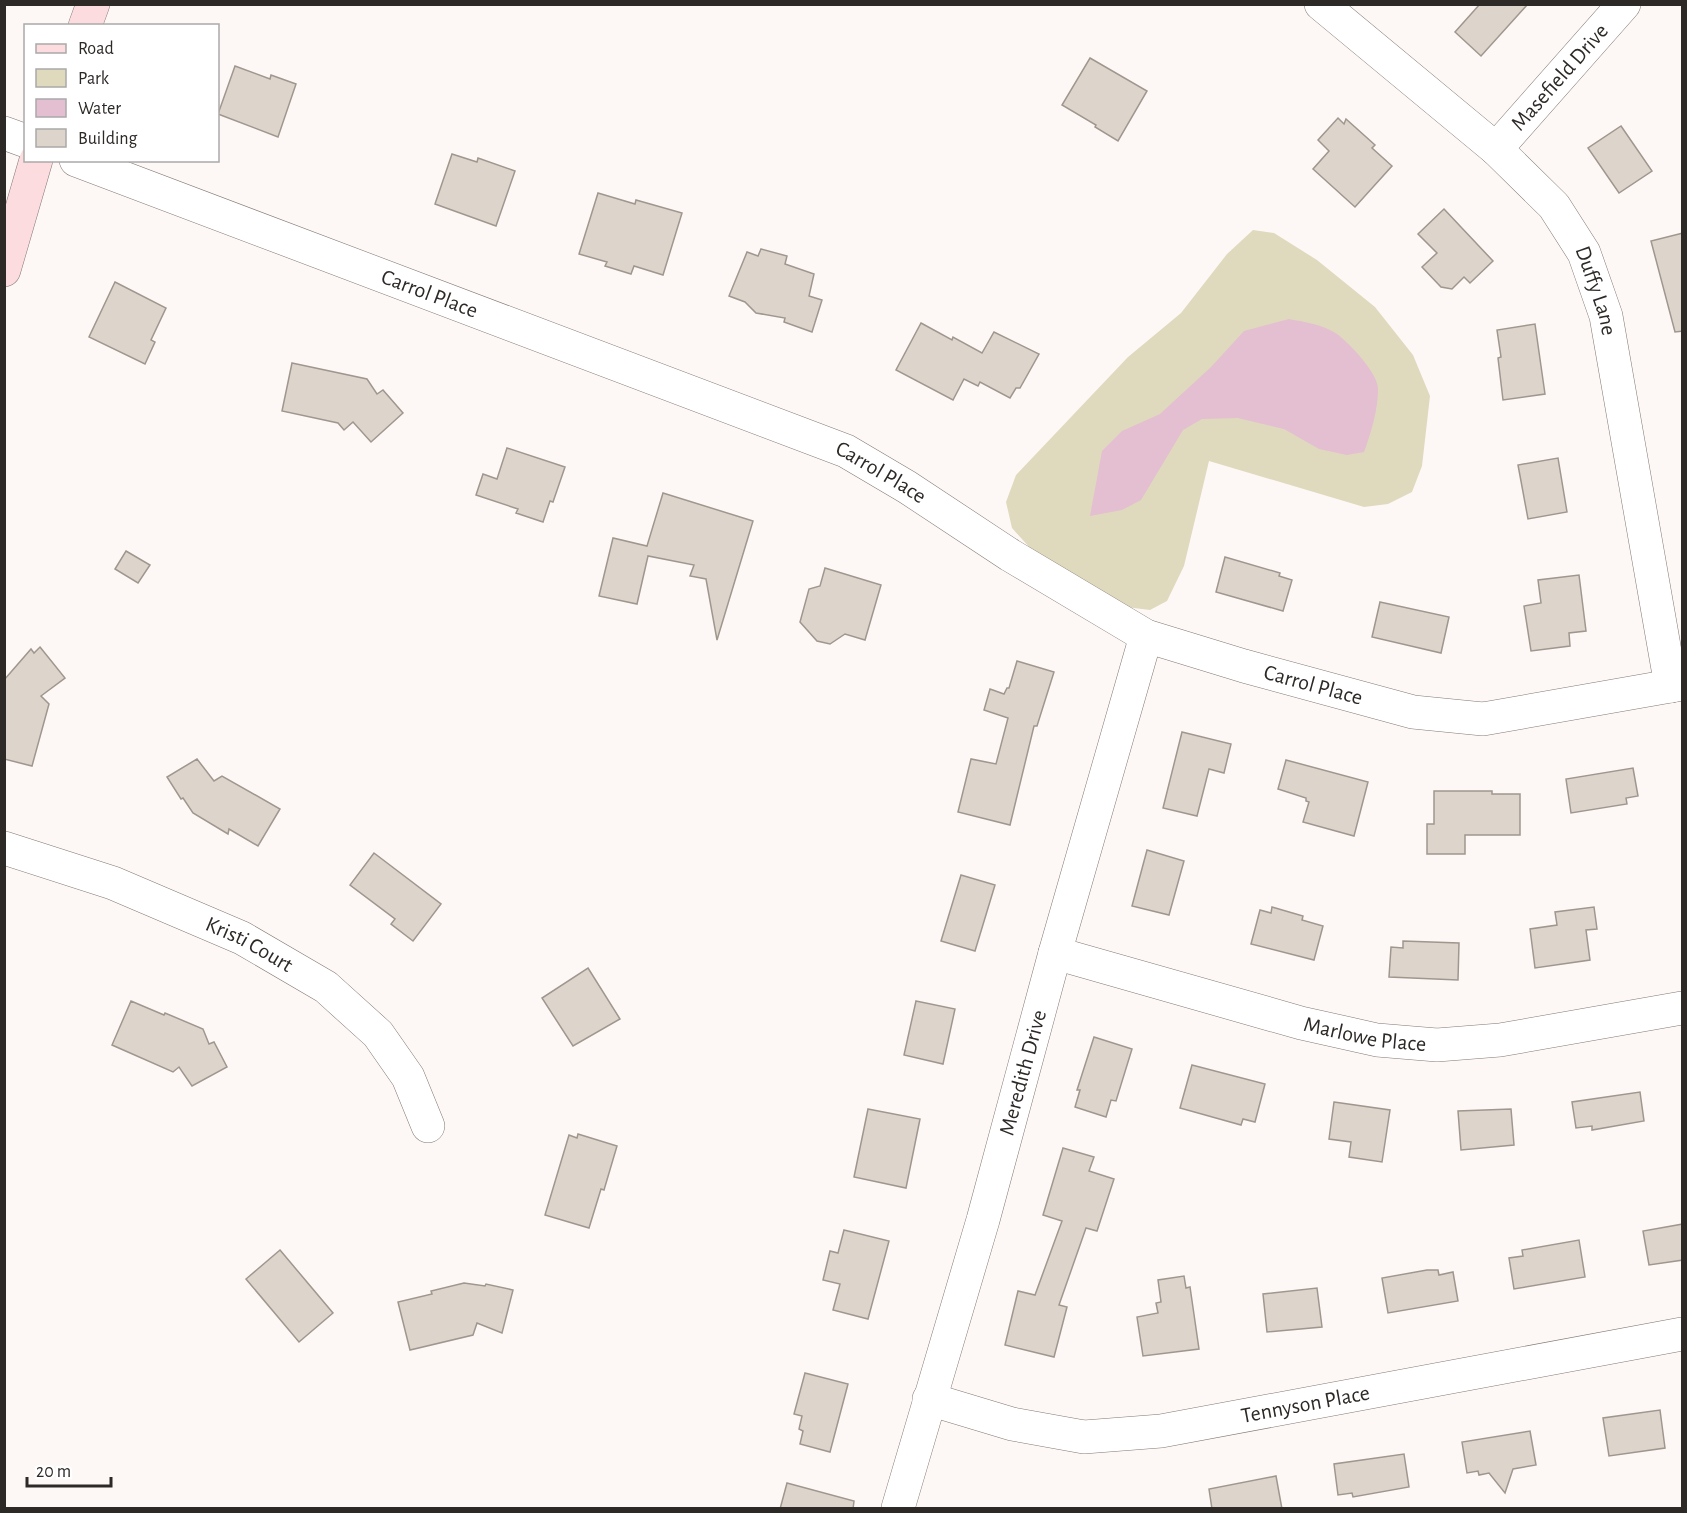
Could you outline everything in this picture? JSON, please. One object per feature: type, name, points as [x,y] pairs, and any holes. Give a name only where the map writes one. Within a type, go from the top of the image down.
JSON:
[{"type":"street","points":[[86,24],[93,4]]},
{"type":"street","name":"Duffy Lane","points":[[1321,4],[1496,149],[1554,206],[1584,253],[1606,316],[1677,685]]},
{"type":"street","name":"Masefield Drive","points":[[1496,149],[1624,4]]},
{"type":"street","points":[[4,133],[24,140]]},
{"type":"street","points":[[4,270],[35,162]]},
{"type":"street","name":"Carrol Place","points":[[81,162],[846,451],[907,487],[1010,555],[1146,636],[1244,666],[1413,712],[1483,719],[1677,685]]},
{"type":"street","name":"Meredith Drive","points":[[898,1509],[983,1220],[1054,953],[1146,636]]},
{"type":"street","name":"Kristi Court","points":[[4,848],[113,884],[242,938],[326,987],[378,1034],[408,1077],[428,1126]]},
{"type":"street","name":"Marlowe Place","points":[[1054,953],[1301,1023],[1377,1040],[1437,1045],[1500,1040],[1683,1008]]},
{"type":"street","name":"Tennyson Place","points":[[929,1399],[1012,1424],[1084,1437],[1161,1431],[1683,1334]]},
{"type":"green space","points":[[1253,230],[1274,233],[1317,260],[1375,307],[1413,355],[1430,396],[1422,466],[1412,492],[1388,504],[1364,507],[1209,461],[1184,566],[1167,601],[1150,610],[1110,605],[1031,549],[1012,528],[1006,502],[1016,475],[1128,357],[1181,313],[1227,254]]},
{"type":"water","points":[[1289,319],[1320,326],[1337,334],[1356,352],[1377,382],[1377,405],[1364,452],[1347,455],[1319,449],[1284,429],[1238,418],[1202,419],[1183,430],[1141,500],[1122,510],[1090,516],[1102,451],[1122,431],[1160,414],[1211,367],[1244,331]]},
{"type":"building","points":[[1480,4],[1528,4],[1481,56],[1455,32]]},
{"type":"building","points":[[1090,58],[1147,91],[1118,141],[1062,105]]},
{"type":"building","points":[[235,66],[270,79],[271,75],[296,84],[278,137],[219,114]]},
{"type":"building","points":[[1338,118],[1344,124],[1346,119],[1375,145],[1372,148],[1392,166],[1355,207],[1313,169],[1329,151],[1318,140]]},
{"type":"building","points":[[1621,126],[1652,171],[1619,193],[1588,148]]},
{"type":"building","points":[[452,154],[477,162],[478,158],[515,171],[496,226],[435,204]]},
{"type":"building","points":[[598,193],[635,204],[636,200],[682,213],[663,275],[634,266],[631,274],[605,266],[607,262],[579,254]]},
{"type":"building","points":[[1444,209],[1493,261],[1470,283],[1464,277],[1452,289],[1441,287],[1422,267],[1437,253],[1418,234]]},
{"type":"building","points":[[1683,233],[1683,331],[1675,332],[1651,241]]},
{"type":"building","points":[[761,249],[787,256],[785,264],[814,274],[809,296],[822,300],[812,332],[784,322],[785,318],[756,313],[745,302],[729,296],[747,252],[758,256]]},
{"type":"building","points":[[115,282],[166,308],[151,340],[155,342],[145,364],[89,337]]},
{"type":"building","points":[[921,323],[982,353],[994,332],[1039,354],[1020,388],[1016,388],[1010,398],[980,382],[978,386],[964,379],[953,400],[896,370]]},
{"type":"building","points":[[1535,324],[1545,394],[1503,400],[1497,330]]},
{"type":"building","points":[[292,363],[367,379],[377,394],[383,390],[403,413],[371,442],[353,422],[344,430],[338,423],[282,411]]},
{"type":"building","points":[[507,448],[565,467],[553,502],[550,501],[543,522],[516,513],[518,509],[476,495],[483,474],[497,479]]},
{"type":"building","points":[[1558,458],[1567,512],[1528,519],[1518,465]]},
{"type":"building","points":[[663,493],[753,521],[717,640],[706,579],[690,576],[694,565],[648,556],[637,604],[599,596],[613,538],[647,546]]},
{"type":"building","points":[[126,551],[150,565],[138,583],[115,569]]},
{"type":"building","points":[[1225,557],[1280,573],[1279,576],[1292,580],[1283,611],[1216,592]]},
{"type":"building","points":[[825,568],[881,585],[865,640],[845,634],[830,644],[817,641],[800,622],[809,589],[820,586]]},
{"type":"building","points":[[1579,575],[1586,631],[1569,633],[1570,646],[1531,651],[1524,606],[1541,603],[1538,580]]},
{"type":"building","points":[[1380,602],[1449,617],[1441,653],[1372,637]]},
{"type":"building","points":[[40,647],[65,678],[41,696],[49,704],[32,766],[4,759],[4,680],[31,649],[34,653]]},
{"type":"building","points":[[1017,661],[1054,672],[1037,726],[1034,726],[1010,825],[958,812],[971,759],[996,764],[1008,718],[984,710],[990,689],[1004,694],[1009,688]]},
{"type":"building","points":[[1182,732],[1231,744],[1224,773],[1209,769],[1197,816],[1163,808]]},
{"type":"building","points":[[197,759],[214,781],[222,776],[280,809],[258,846],[229,829],[228,834],[193,813],[183,798],[181,799],[167,777]]},
{"type":"building","points":[[1286,760],[1368,782],[1354,836],[1303,822],[1309,802],[1306,798],[1278,789]]},
{"type":"building","points":[[1633,768],[1638,796],[1626,798],[1627,804],[1571,813],[1566,779]]},
{"type":"building","points":[[1434,791],[1492,791],[1492,794],[1520,794],[1520,835],[1465,835],[1465,854],[1427,854],[1427,824],[1434,824]]},
{"type":"building","points":[[1147,850],[1184,861],[1169,915],[1132,906]]},
{"type":"building","points":[[374,853],[441,904],[413,941],[391,924],[395,919],[350,885]]},
{"type":"building","points":[[961,875],[995,885],[975,951],[941,941]]},
{"type":"building","points":[[1272,907],[1303,916],[1302,920],[1323,926],[1314,960],[1251,944],[1260,910],[1271,913]]},
{"type":"building","points":[[1594,907],[1597,929],[1586,930],[1590,960],[1535,968],[1530,929],[1557,925],[1555,912]]},
{"type":"building","points":[[1403,941],[1459,943],[1458,980],[1389,977],[1391,947],[1403,948]]},
{"type":"building","points":[[588,968],[620,1019],[573,1046],[542,998]]},
{"type":"building","points":[[131,1001],[203,1029],[209,1044],[214,1042],[227,1067],[192,1086],[179,1067],[173,1072],[112,1045]]},
{"type":"building","points":[[916,1001],[955,1009],[943,1064],[904,1055]]},
{"type":"building","points":[[1094,1037],[1132,1049],[1116,1101],[1111,1100],[1106,1117],[1075,1107],[1080,1090],[1077,1090]]},
{"type":"building","points":[[1192,1065],[1265,1084],[1255,1122],[1243,1119],[1241,1125],[1180,1108]]},
{"type":"building","points":[[1640,1092],[1644,1121],[1592,1130],[1592,1126],[1576,1128],[1572,1102]]},
{"type":"building","points":[[1334,1102],[1390,1110],[1382,1162],[1349,1157],[1351,1142],[1329,1139]]},
{"type":"building","points":[[868,1109],[920,1119],[906,1188],[854,1177]]},
{"type":"building","points":[[1511,1109],[1514,1145],[1461,1150],[1458,1111]]},
{"type":"building","points":[[578,1134],[617,1146],[604,1190],[601,1189],[589,1228],[545,1215],[569,1135],[577,1138]]},
{"type":"building","points":[[1063,1148],[1094,1157],[1089,1171],[1114,1179],[1097,1231],[1086,1228],[1059,1305],[1067,1307],[1054,1357],[1005,1345],[1018,1291],[1035,1295],[1062,1221],[1043,1215]]},
{"type":"building","points":[[1683,1224],[1683,1260],[1649,1265],[1643,1231]]},
{"type":"building","points":[[844,1230],[889,1241],[868,1319],[833,1310],[840,1284],[823,1280],[830,1251],[838,1253]]},
{"type":"building","points":[[1579,1240],[1585,1277],[1514,1289],[1509,1258],[1523,1256],[1522,1250]]},
{"type":"building","points":[[280,1250],[333,1313],[299,1342],[246,1279]]},
{"type":"building","points":[[1438,1270],[1439,1275],[1453,1272],[1458,1301],[1388,1313],[1382,1278]]},
{"type":"building","points":[[1184,1276],[1186,1288],[1190,1287],[1199,1349],[1143,1356],[1137,1317],[1158,1313],[1156,1303],[1161,1302],[1158,1280]]},
{"type":"building","points":[[464,1283],[485,1286],[486,1284],[513,1290],[502,1333],[477,1323],[473,1335],[410,1350],[398,1302]]},
{"type":"building","points":[[1317,1288],[1322,1327],[1267,1332],[1263,1294]]},
{"type":"building","points":[[805,1373],[848,1384],[830,1452],[800,1444],[803,1431],[799,1429],[802,1416],[794,1414]]},
{"type":"building","points":[[1660,1410],[1665,1448],[1609,1456],[1603,1418]]},
{"type":"building","points":[[1530,1431],[1536,1465],[1513,1469],[1505,1493],[1489,1473],[1479,1475],[1478,1471],[1467,1473],[1462,1442]]},
{"type":"building","points":[[1404,1454],[1409,1487],[1353,1497],[1352,1493],[1338,1495],[1334,1464]]},
{"type":"building","points":[[1276,1476],[1282,1509],[1212,1509],[1209,1489]]},
{"type":"building","points":[[787,1483],[854,1501],[853,1509],[780,1509]]}]
